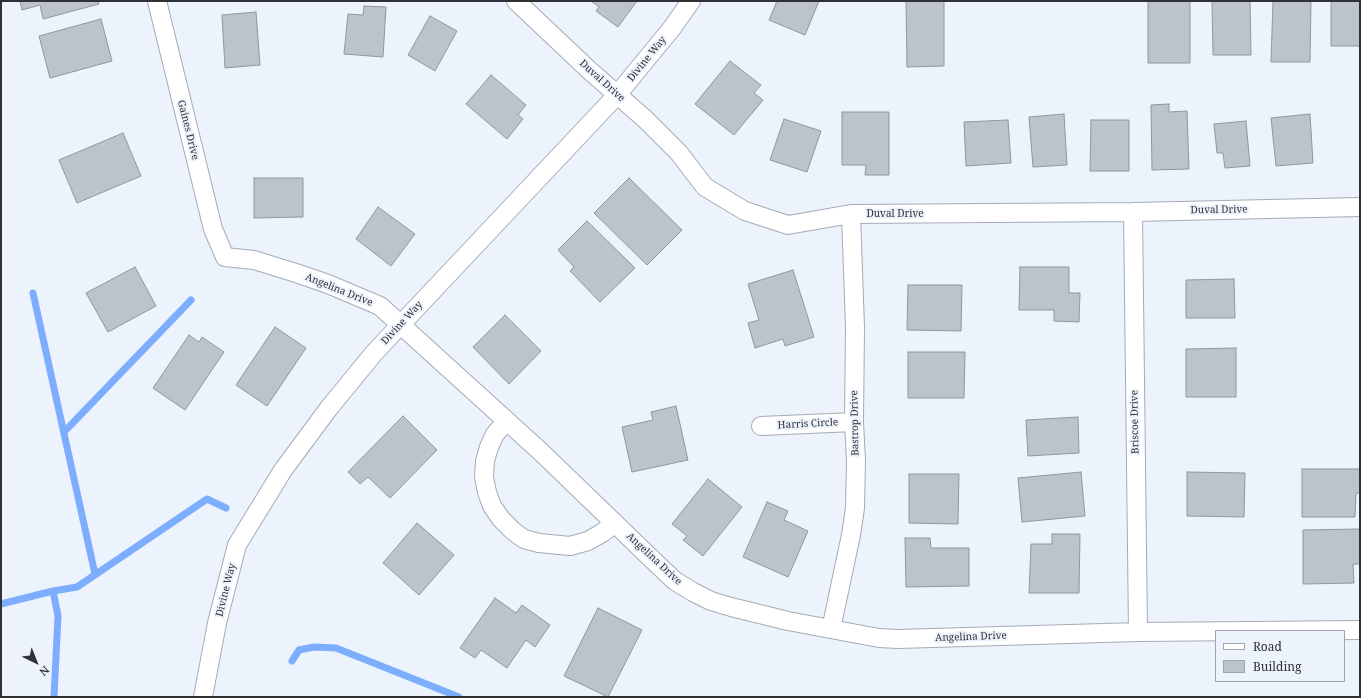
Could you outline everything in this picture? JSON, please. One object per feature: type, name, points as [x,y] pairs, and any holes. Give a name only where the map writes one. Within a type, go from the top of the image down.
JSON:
[{"type":"street","name":"Gaines Drive","points":[[157,1],[213,229],[225,257]]},
{"type":"street","name":"Duval Drive","points":[[516,1],[645,119],[679,153],[705,187],[745,211],[788,225],[851,214],[1133,212],[1360,207]]},
{"type":"street","name":"Divine Way","points":[[204,697],[217,623],[237,545],[283,470],[339,396],[374,353],[617,95],[672,28],[691,1]]},
{"type":"street","name":"Briscoe Drive","points":[[1133,212],[1138,632]]},
{"type":"street","name":"Bastrop Drive","points":[[831,629],[851,535],[855,508],[855,327],[851,214]]},
{"type":"street","name":"Angelina Drive","points":[[225,257],[254,260],[328,284],[380,306],[506,422],[541,452],[669,576],[693,592],[711,601],[788,621],[879,638],[898,639],[1215,631]]},
{"type":"street","points":[[506,422],[495,434],[489,447],[485,461],[484,477],[492,506],[501,519],[513,531],[524,539],[539,543],[570,546],[588,541],[602,534],[615,523]]},
{"type":"street","name":"Harris Circle","points":[[761,426],[854,422]]},
{"type":"street","name":"Angelina Drive","points":[[1345,630],[1360,630]]},
{"type":"building","points":[[20,1],[98,1],[99,4],[43,19],[40,5],[22,10]]},
{"type":"building","points":[[591,1],[637,1],[618,27],[596,11],[599,7]]},
{"type":"building","points":[[777,1],[819,1],[805,35],[769,20]]},
{"type":"building","points":[[906,1],[944,1],[944,66],[907,67]]},
{"type":"building","points":[[1148,1],[1190,1],[1190,63],[1148,63]]},
{"type":"building","points":[[1212,1],[1250,1],[1251,55],[1213,55]]},
{"type":"building","points":[[1273,1],[1311,1],[1310,62],[1271,62]]},
{"type":"building","points":[[1331,1],[1360,1],[1360,46],[1331,46]]},
{"type":"building","points":[[364,6],[386,7],[383,57],[344,54],[348,14],[363,15]]},
{"type":"building","points":[[256,12],[260,65],[225,68],[222,15]]},
{"type":"building","points":[[430,16],[457,31],[435,71],[408,55]]},
{"type":"building","points":[[101,19],[112,61],[50,78],[39,36]]},
{"type":"building","points":[[730,61],[761,85],[754,93],[763,100],[734,135],[695,104]]},
{"type":"building","points":[[491,75],[526,105],[518,115],[523,119],[507,139],[466,104]]},
{"type":"building","points":[[1169,104],[1169,112],[1187,111],[1189,169],[1152,170],[1151,105]]},
{"type":"building","points":[[842,112],[889,112],[889,175],[865,175],[866,165],[842,165]]},
{"type":"building","points":[[1064,114],[1067,165],[1033,167],[1029,117]]},
{"type":"building","points":[[1310,114],[1313,163],[1276,166],[1271,118]]},
{"type":"building","points":[[784,119],[821,131],[807,172],[770,160]]},
{"type":"building","points":[[1008,120],[1011,163],[966,166],[964,122]]},
{"type":"building","points":[[1091,120],[1129,120],[1129,171],[1090,171]]},
{"type":"building","points":[[1246,121],[1250,166],[1225,168],[1223,153],[1217,153],[1214,124]]},
{"type":"building","points":[[123,133],[141,176],[77,203],[59,160]]},
{"type":"building","points":[[254,178],[303,178],[303,217],[254,218]]},
{"type":"building","points":[[629,178],[682,230],[647,265],[594,213]]},
{"type":"building","points":[[378,207],[415,234],[391,266],[356,239]]},
{"type":"building","points":[[587,221],[635,268],[600,302],[570,271],[574,267],[558,250]]},
{"type":"building","points":[[135,267],[156,306],[108,332],[86,293]]},
{"type":"building","points":[[1020,267],[1069,267],[1069,293],[1080,293],[1079,322],[1054,321],[1054,310],[1019,310]]},
{"type":"building","points":[[793,270],[814,337],[785,346],[783,339],[755,348],[748,323],[759,320],[748,284]]},
{"type":"building","points":[[1234,279],[1235,318],[1186,318],[1186,280]]},
{"type":"building","points":[[908,285],[962,285],[961,331],[907,330]]},
{"type":"building","points":[[505,315],[541,351],[509,384],[473,347]]},
{"type":"building","points":[[275,327],[306,348],[267,406],[236,385]]},
{"type":"building","points":[[189,335],[199,342],[202,337],[224,352],[185,410],[153,388]]},
{"type":"building","points":[[1236,348],[1236,397],[1186,397],[1186,349]]},
{"type":"building","points":[[908,352],[965,352],[964,398],[908,398]]},
{"type":"building","points":[[676,406],[688,460],[632,472],[622,427],[653,420],[651,412]]},
{"type":"building","points":[[403,416],[437,450],[390,498],[368,477],[360,484],[348,472]]},
{"type":"building","points":[[1078,417],[1079,453],[1028,456],[1026,420]]},
{"type":"building","points":[[1302,469],[1360,469],[1360,493],[1356,493],[1355,517],[1302,517]]},
{"type":"building","points":[[1081,472],[1085,516],[1022,522],[1018,478]]},
{"type":"building","points":[[1187,472],[1245,473],[1244,517],[1187,516]]},
{"type":"building","points":[[909,474],[959,474],[958,524],[909,523]]},
{"type":"building","points":[[708,479],[742,507],[703,556],[683,540],[687,536],[672,524]]},
{"type":"building","points":[[767,502],[788,511],[784,520],[808,531],[788,577],[743,557]]},
{"type":"building","points":[[417,523],[454,555],[419,595],[383,563]]},
{"type":"building","points":[[1360,529],[1360,564],[1353,564],[1354,583],[1303,584],[1303,530]]},
{"type":"building","points":[[1052,534],[1080,534],[1079,593],[1029,593],[1031,544],[1052,544]]},
{"type":"building","points":[[905,538],[930,538],[931,548],[969,548],[969,586],[906,587]]},
{"type":"building","points":[[495,598],[516,613],[522,605],[550,625],[535,647],[526,640],[507,668],[481,650],[475,658],[460,648]]},
{"type":"building","points":[[598,608],[642,630],[608,697],[564,676]]},
{"type":"waterway","points":[[33,293],[95,574]]},
{"type":"waterway","points":[[64,432],[191,300]]},
{"type":"waterway","points":[[1,604],[53,591],[77,587],[207,499],[226,508]]},
{"type":"waterway","points":[[53,591],[58,616],[54,697]]},
{"type":"waterway","points":[[292,661],[299,650],[314,647],[336,648],[459,697]]}]
